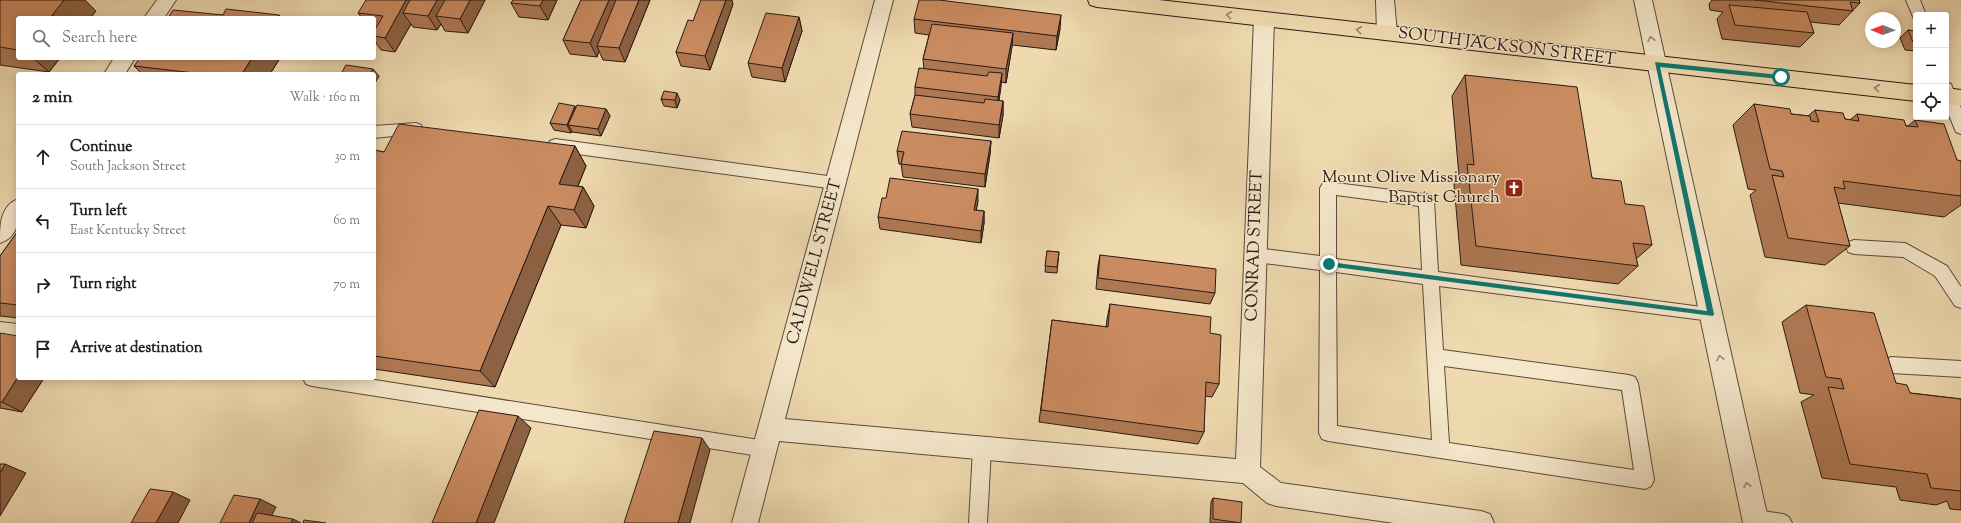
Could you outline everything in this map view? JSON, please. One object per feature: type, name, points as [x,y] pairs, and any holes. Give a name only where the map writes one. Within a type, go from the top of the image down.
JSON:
[{"type":"main road","name":"SOUTH JACKSON STREET","points":[[1097,0],[1137,2],[1264,19],[1913,93]]},
{"type":"street","points":[[155,16],[166,0]]},
{"type":"street","name":"CALDWELL STREET","points":[[745,523],[884,0]]},
{"type":"street","points":[[1386,0],[1387,33]]},
{"type":"street","points":[[1643,0],[1755,521]]},
{"type":"street","name":"CONRAD STREET","points":[[1248,472],[1254,255],[1264,19]]},
{"type":"street","points":[[115,72],[124,60]]},
{"type":"street","points":[[0,234],[16,211]]},
{"type":"street","points":[[768,440],[982,449],[1248,472],[1276,494],[1481,523]]},
{"type":"lane","points":[[1913,0],[1918,12]]},
{"type":"lane","points":[[1951,95],[1961,128]]},
{"type":"lane","points":[[376,132],[418,129],[433,131]]},
{"type":"lane","points":[[540,144],[835,184]]},
{"type":"lane","points":[[1436,357],[1629,384],[1645,480],[1441,450],[1328,433],[1328,188],[1426,200],[1441,450]]},
{"type":"lane","points":[[1854,247],[1905,250],[1942,271],[1961,301]]},
{"type":"lane","points":[[1254,255],[1711,314]]},
{"type":"lane","points":[[0,329],[16,332]]},
{"type":"lane","points":[[1891,365],[1961,369]]},
{"type":"lane","points":[[327,380],[768,440]]},
{"type":"lane","points":[[978,523],[982,449]]},
{"type":"lane","points":[[1755,521],[1783,523]]},
{"type":"building","points":[[0,0],[64,0],[52,16],[16,16],[16,50],[0,47]]},
{"type":"building","points":[[366,0],[406,0],[385,38],[376,36],[376,28],[383,16],[358,13]]},
{"type":"building","points":[[410,0],[437,0],[428,16],[403,13]]},
{"type":"building","points":[[445,0],[470,0],[460,19],[436,16]]},
{"type":"building","points":[[513,0],[543,0],[540,6],[511,3]]},
{"type":"building","points":[[581,0],[609,0],[590,43],[563,40]]},
{"type":"building","points":[[616,0],[639,0],[619,48],[597,46]]},
{"type":"building","points":[[701,0],[726,0],[705,56],[676,52],[688,20],[693,21]]},
{"type":"building","points":[[919,0],[939,0],[1061,15],[1057,36],[914,19]]},
{"type":"building","points":[[1755,0],[1859,0],[1860,3],[1850,2],[1853,11]]},
{"type":"building","points":[[1729,5],[1807,12],[1814,33],[1735,25]]},
{"type":"building","points":[[226,9],[279,15],[169,16],[173,10],[223,15]]},
{"type":"building","points":[[766,13],[799,17],[782,68],[748,63]]},
{"type":"building","points":[[932,24],[1013,33],[1006,69],[923,59]]},
{"type":"building","points":[[1908,30],[1913,31],[1913,42]]},
{"type":"building","points":[[138,60],[251,60],[243,72],[186,72],[134,66]]},
{"type":"building","points":[[346,65],[373,69],[371,72],[342,72]]},
{"type":"building","points":[[919,68],[987,76],[989,72],[1002,73],[998,97],[915,87]]},
{"type":"building","name":"Mount Olive Missionary Baptist Church","points":[[1465,75],[1577,87],[1592,178],[1621,181],[1625,204],[1644,206],[1652,245],[1633,243],[1638,266],[1476,246],[1467,164],[1474,165]]},
{"type":"building","points":[[664,91],[677,93],[675,100],[661,99]]},
{"type":"building","points":[[915,95],[984,103],[985,99],[1003,101],[999,125],[910,114]]},
{"type":"building","points":[[559,103],[575,106],[567,125],[550,123]]},
{"type":"building","points":[[1754,104],[1790,109],[1791,114],[1810,116],[1811,121],[1819,122],[1815,110],[1843,113],[1845,119],[1859,121],[1857,114],[1904,120],[1906,126],[1918,127],[1915,120],[1944,124],[1957,160],[1961,161],[1961,196],[1843,181],[1845,189],[1834,187],[1850,246],[1788,238],[1772,175],[1784,177],[1782,171],[1770,169]]},
{"type":"building","points":[[577,105],[606,109],[598,129],[568,125]]},
{"type":"building","points":[[399,124],[575,146],[559,184],[583,187],[574,210],[548,206],[480,371],[376,356],[376,150],[384,152]]},
{"type":"building","points":[[902,131],[991,141],[985,174],[901,164],[904,152],[897,151]]},
{"type":"building","points":[[890,178],[978,189],[974,210],[984,211],[981,231],[878,217],[882,198],[886,198]]},
{"type":"building","points":[[16,234],[16,305],[0,303],[0,256]]},
{"type":"building","points":[[1047,251],[1059,252],[1057,267],[1045,266]]},
{"type":"building","points":[[1100,255],[1216,269],[1215,293],[1098,278]]},
{"type":"building","points":[[1110,304],[1211,317],[1210,333],[1221,335],[1219,384],[1206,382],[1204,432],[1041,410],[1052,320],[1108,327]]},
{"type":"building","points":[[1806,305],[1874,313],[1896,383],[1907,385],[1910,393],[1961,399],[1961,491],[1931,488],[1927,474],[1850,464],[1828,387],[1844,389],[1841,379],[1826,377]]},
{"type":"building","points":[[0,333],[16,336],[16,380],[2,402],[0,402]]},
{"type":"building","points":[[479,410],[518,416],[476,523],[432,523]]},
{"type":"building","points":[[654,431],[702,438],[678,523],[624,523]]},
{"type":"building","points":[[0,464],[5,464],[0,473]]},
{"type":"building","points":[[150,489],[173,492],[156,523],[131,523]]},
{"type":"building","points":[[234,495],[260,499],[249,523],[220,523]]},
{"type":"building","points":[[1213,498],[1242,502],[1241,523],[1213,519]]},
{"type":"building","points":[[257,513],[293,519],[291,523],[252,523]]},
{"type":"building","points":[[304,520],[326,523],[303,523]]},
{"type":"place","name":"Mount Olive Missionary Baptist Church","points":[[1514,188]]},
{"type":"route","points":[[1329,264],[1711,314],[1657,64],[1781,77]]}]
